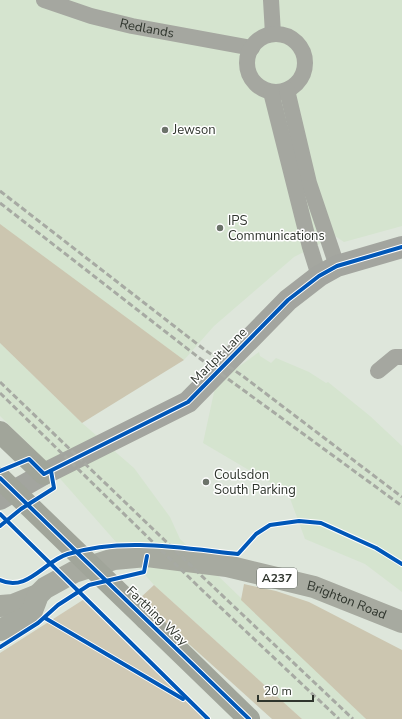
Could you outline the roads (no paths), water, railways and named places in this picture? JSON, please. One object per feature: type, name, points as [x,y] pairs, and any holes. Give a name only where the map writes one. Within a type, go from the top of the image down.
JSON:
[{"type":"highway","points":[[0,432],[44,474]]},
{"type":"highway","name":"Farthing Way","points":[[0,478],[248,719]]},
{"type":"main road","name":"Marlpit Lane","points":[[0,500],[44,474],[188,402],[288,300],[328,271],[402,247]]},
{"type":"main road","name":"Brighton Road","points":[[0,606],[13,606],[38,595],[45,588],[74,572],[114,559],[147,556],[227,566],[314,587],[402,622]]},
{"type":"main road","points":[[0,630],[30,616],[38,595]]},
{"type":"street","name":"Redlands","points":[[44,0],[91,16],[132,26],[252,48]]},
{"type":"street","points":[[271,0],[273,34]]},
{"type":"street","points":[[273,34],[291,38],[298,44],[304,56],[305,70],[301,78],[295,85],[287,90],[271,92],[262,89],[255,83],[247,66],[248,56],[252,48],[257,41],[273,34]]},
{"type":"street","points":[[287,90],[328,271]]},
{"type":"street","points":[[271,92],[310,247],[328,271]]},
{"type":"street","points":[[378,371],[395,357],[402,357]]},
{"type":"railway","points":[[0,191],[205,350],[244,377],[402,497]]},
{"type":"railway","points":[[0,203],[198,357],[402,506]]},
{"type":"railway","points":[[0,382],[353,719]]},
{"type":"railway","points":[[0,393],[202,590],[339,719]]},
{"type":"place","name":"Jewson","points":[[165,130]]},
{"type":"place","name":"IPS Communications","points":[[220,228]]},
{"type":"place","name":"Coulsdon South Parking","points":[[206,482]]}]
